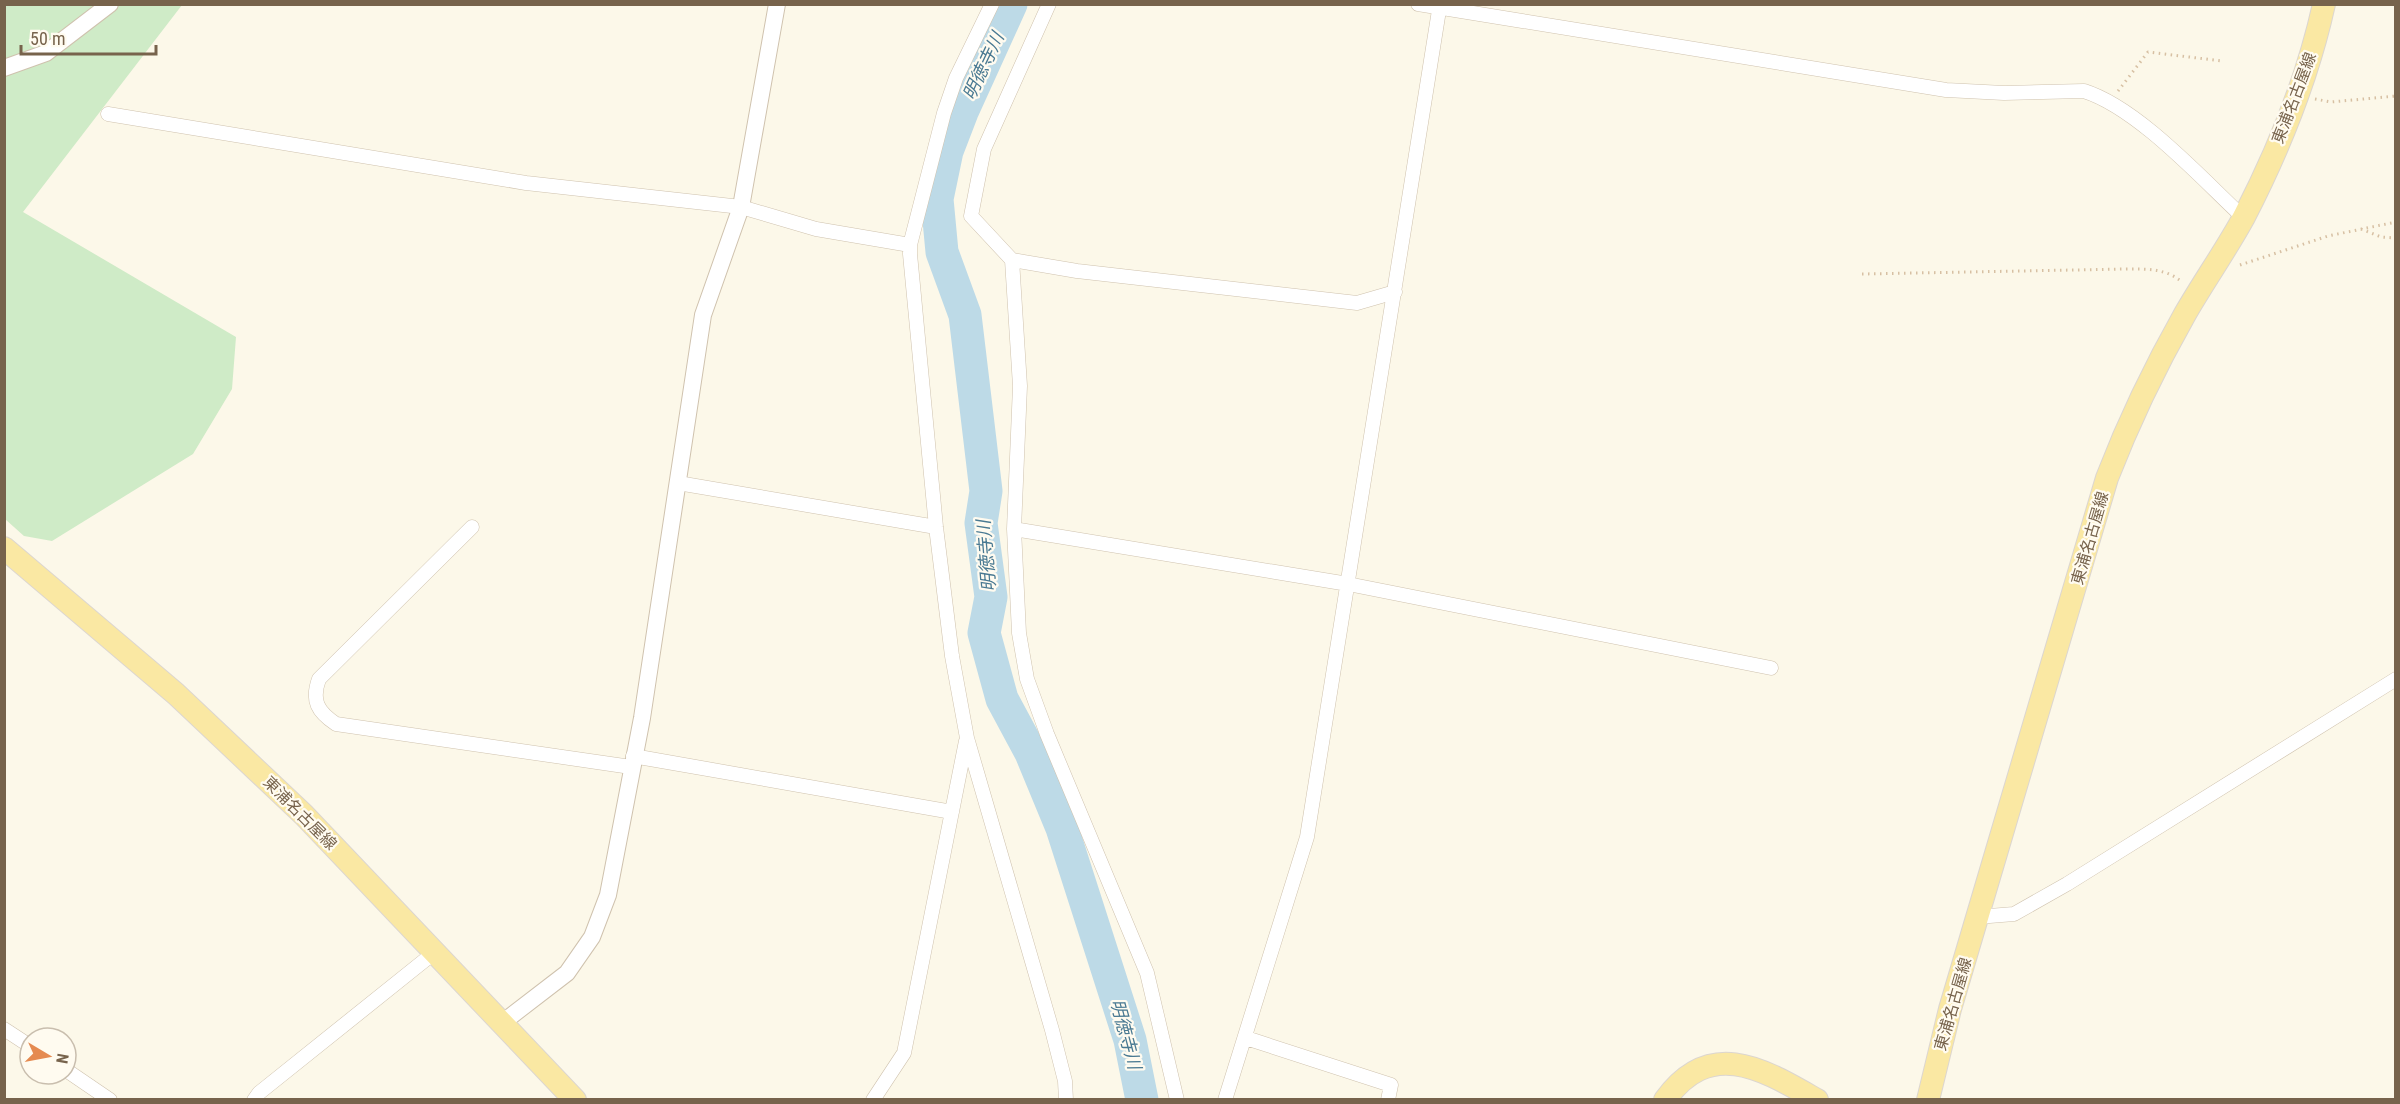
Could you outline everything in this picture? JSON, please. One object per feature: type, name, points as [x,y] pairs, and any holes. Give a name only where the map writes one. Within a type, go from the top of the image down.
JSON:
[{"type":"main road","name":"東浦名古屋線","points":[[1928,1100],[1977,917],[2043,701],[2107,478],[2146,387],[2243,218],[2296,96],[2309,61],[2324,4]]},
{"type":"main road","name":"東浦名古屋線","points":[[4,548],[176,694],[304,815],[575,1100]]},
{"type":"main road","points":[[1665,1100],[1682,1080],[1698,1070],[1725,1064],[1755,1067],[1817,1100]]},
{"type":"street","points":[[4,68],[46,53],[111,4]]},
{"type":"street","points":[[502,1023],[567,974],[592,937],[608,895],[616,864],[632,761],[642,718],[703,315],[741,207],[777,4]]},
{"type":"street","points":[[992,4],[956,78],[944,113],[910,245],[936,527],[952,656],[967,738],[1052,1030],[1065,1081],[1066,1100]]},
{"type":"street","points":[[1049,4],[993,126],[977,176],[971,216],[1012,260],[1077,271],[1357,303],[1395,292]]},
{"type":"street","points":[[1418,4],[1946,90],[2004,93],[2084,91],[2112,105],[2166,146],[2243,218]]},
{"type":"street","points":[[1226,1100],[1307,837],[1440,6]]},
{"type":"street","points":[[108,114],[526,183],[741,207],[816,229],[910,245]]},
{"type":"street","points":[[1012,260],[1020,386],[1014,529],[1019,633],[1027,679],[1047,734],[1147,973],[1177,1100]]},
{"type":"street","points":[[678,483],[936,527]]},
{"type":"street","points":[[472,527],[320,679],[314,693],[316,705],[322,715],[336,724],[632,761],[952,812]]},
{"type":"street","points":[[1014,529],[1348,584],[1771,668]]},
{"type":"street","points":[[1977,917],[2014,914],[2067,884],[2396,679]]},
{"type":"street","points":[[873,1100],[904,1053],[967,738]]},
{"type":"street","points":[[254,1100],[259,1093],[435,952]]},
{"type":"street","points":[[4,1029],[18,1038]]},
{"type":"street","points":[[1246,1038],[1391,1085],[1388,1100]]},
{"type":"street","points":[[78,1078],[110,1100]]},
{"type":"path","points":[[2112,105],[2120,88],[2148,52],[2222,60]]},
{"type":"path","points":[[2296,96],[2331,102],[2396,96]]},
{"type":"path","points":[[2218,260],[2236,265],[2245,264],[2360,228],[2396,222]]},
{"type":"path","points":[[2360,228],[2381,237],[2396,238]]},
{"type":"path","points":[[1862,274],[2156,269],[2172,274],[2198,293]]},
{"type":"green space","points":[[5,5],[182,5],[23,212],[236,337],[232,389],[193,454],[52,541],[24,536],[5,519]]},
{"type":"waterway","name":"明徳寺川","points":[[1011,4],[962,112],[947,151],[937,199],[942,252],[965,315],[986,491],[981,523],[991,597],[984,633],[1002,699],[1031,753],[1062,828],[1130,1040],[1142,1100]]}]
